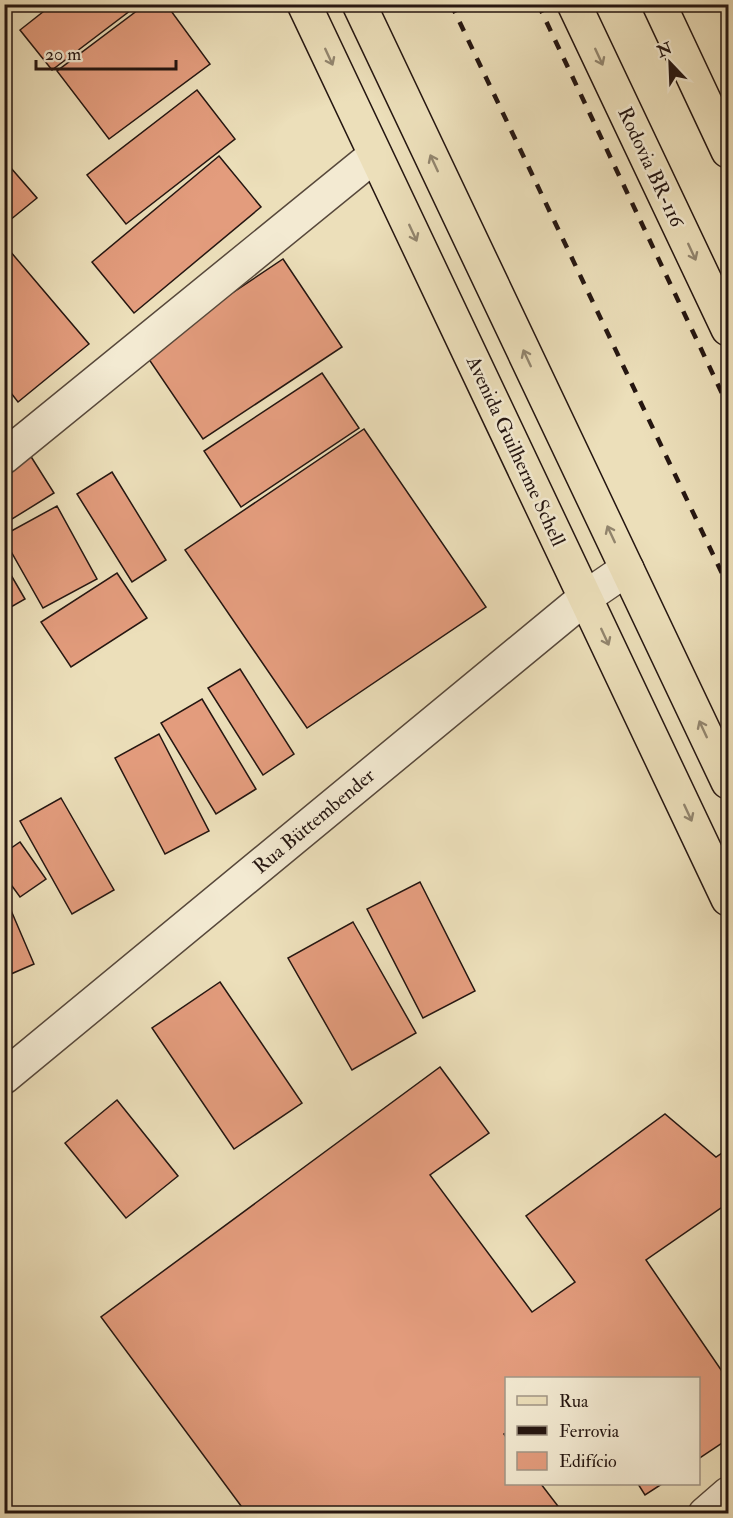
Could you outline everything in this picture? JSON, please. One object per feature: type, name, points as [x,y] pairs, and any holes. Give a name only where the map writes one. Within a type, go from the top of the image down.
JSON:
[{"type":"main road","name":"Avenida Guilherme Schell","points":[[304,4],[729,898]]},
{"type":"main road","points":[[359,4],[729,782]]},
{"type":"main road","name":"Rodovia BR-116","points":[[574,4],[729,329]]},
{"type":"main road","points":[[659,4],[729,151]]},
{"type":"street","points":[[4,457],[375,155]]},
{"type":"street","name":"Rua Büttembender","points":[[4,1077],[586,597],[627,569]]},
{"type":"street","points":[[705,1514],[729,1494]]},
{"type":"building","points":[[53,4],[139,4],[52,70],[20,30]]},
{"type":"building","points":[[146,4],[166,4],[210,64],[109,139],[57,71]]},
{"type":"building","points":[[197,90],[235,139],[126,224],[87,175]]},
{"type":"building","points":[[219,156],[261,207],[134,313],[92,262]]},
{"type":"building","points":[[4,160],[37,198],[4,225]]},
{"type":"building","points":[[4,244],[89,344],[18,402],[4,384]]},
{"type":"building","points":[[283,259],[342,347],[203,439],[144,352]]},
{"type":"building","points":[[322,373],[359,428],[241,507],[204,451]]},
{"type":"building","points":[[364,429],[486,607],[307,728],[185,550]]},
{"type":"building","points":[[30,455],[54,493],[4,524],[4,471]]},
{"type":"building","points":[[112,472],[166,560],[132,582],[77,494]]},
{"type":"building","points":[[57,506],[97,579],[43,608],[4,539],[4,535]]},
{"type":"building","points":[[4,563],[25,599],[4,611]]},
{"type":"building","points":[[117,573],[147,618],[71,667],[41,622]]},
{"type":"building","points":[[240,669],[294,754],[263,775],[208,688]]},
{"type":"building","points":[[202,699],[256,789],[216,814],[161,723]]},
{"type":"building","points":[[159,734],[209,831],[165,854],[115,758]]},
{"type":"building","points":[[61,798],[114,890],[72,914],[20,821]]},
{"type":"building","points":[[20,842],[46,879],[20,897],[4,875],[4,853]]},
{"type":"building","points":[[420,882],[475,991],[423,1018],[367,909]]},
{"type":"building","points":[[4,894],[34,964],[4,977]]},
{"type":"building","points":[[353,922],[416,1033],[352,1070],[288,958]]},
{"type":"building","points":[[220,982],[302,1103],[234,1149],[152,1028]]},
{"type":"building","points":[[440,1067],[489,1133],[430,1175],[532,1312],[575,1282],[526,1216],[665,1114],[716,1157],[728,1149],[728,1203],[646,1260],[728,1380],[728,1439],[700,1458],[700,1377],[505,1377],[505,1485],[542,1485],[564,1514],[247,1514],[101,1317]]},
{"type":"building","points":[[117,1100],[178,1176],[126,1218],[65,1143]]},
{"type":"building","points":[[639,1485],[660,1485],[645,1495]]},
{"type":"railway","points":[[451,4],[728,586]]},
{"type":"railway","points":[[538,4],[728,406]]}]
